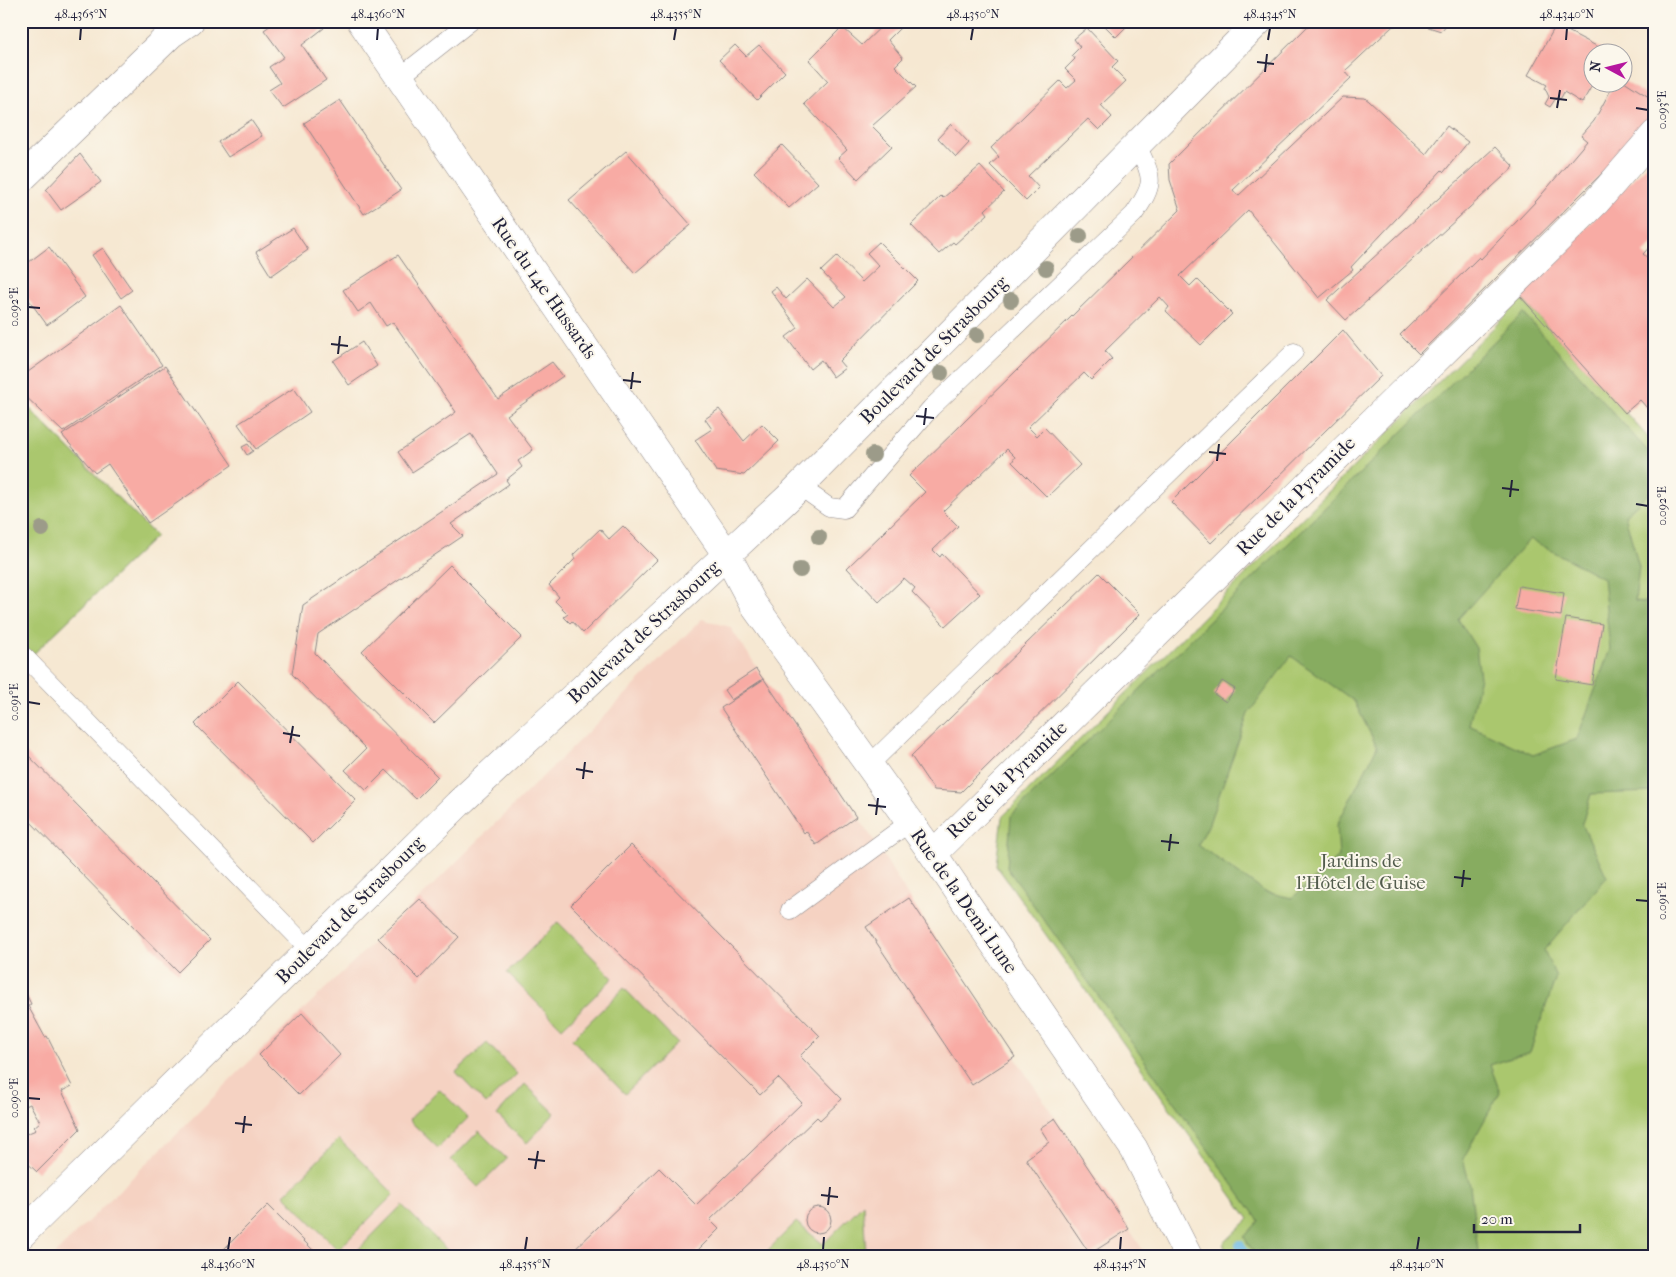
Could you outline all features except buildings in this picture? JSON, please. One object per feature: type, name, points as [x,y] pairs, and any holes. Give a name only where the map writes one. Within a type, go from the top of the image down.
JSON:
[{"type":"street","points":[[21,179],[171,34],[190,21]]},
{"type":"street","name":"Rue du 14e Hussards","points":[[361,21],[727,555]]},
{"type":"street","name":"Boulevard de Strasbourg","points":[[21,1235],[458,804],[799,486],[1259,21]]},
{"type":"street","name":"Rue de la Pyramide","points":[[932,854],[1596,202],[1655,134]]},
{"type":"street","name":"Rue de la Demi Lune","points":[[727,555],[753,604],[910,822],[1134,1149],[1188,1256]]},
{"type":"lane","points":[[400,77],[471,21]]},
{"type":"lane","points":[[799,486],[830,507],[844,509],[931,408],[1134,214],[1146,196],[1151,175],[1137,145]]},
{"type":"lane","points":[[869,765],[1294,352]]},
{"type":"lane","points":[[24,656],[310,950]]},
{"type":"lane","points":[[790,910],[910,822]]},
{"type":"shaded area","points":[[702,619],[730,627],[877,845],[909,898],[1147,1256],[53,1256],[256,1055],[420,898]]},
{"type":"green space","name":"Jardins de l'Hôtel de Guise","points":[[1522,299],[1655,445],[1655,1256],[1231,1256],[1223,1244],[1249,1219],[996,865],[1002,817]]},
{"type":"green space","name":"Jardins de l'Hôtel de Guise","points":[[1523,313],[1655,459],[1655,488],[1625,515],[1639,567],[1635,601],[1655,603],[1655,792],[1591,794],[1582,824],[1607,877],[1544,950],[1556,977],[1530,1052],[1490,1065],[1500,1092],[1463,1159],[1470,1185],[1478,1251],[1476,1256],[1256,1256],[1244,1237],[1259,1221],[1007,868],[1011,816]],"holes":[[[1530,539],[1603,578],[1610,649],[1577,739],[1533,755],[1469,725],[1480,677],[1476,648],[1458,619]],[[1291,656],[1354,701],[1377,747],[1337,825],[1339,857],[1292,898],[1265,892],[1198,845],[1208,826],[1248,714]]]},
{"type":"green space","points":[[21,400],[156,536],[22,665],[21,665]]},
{"type":"green space","points":[[558,922],[613,978],[562,1028],[507,973]]},
{"type":"green space","points":[[624,988],[677,1043],[625,1094],[572,1039]]},
{"type":"green space","points":[[487,1043],[517,1074],[486,1104],[456,1072]]},
{"type":"green space","points":[[525,1084],[555,1113],[527,1143],[497,1115]]},
{"type":"green space","points":[[439,1089],[468,1118],[438,1148],[409,1120]]},
{"type":"green space","points":[[479,1131],[507,1159],[478,1187],[451,1160]]},
{"type":"green space","points":[[339,1139],[394,1194],[338,1250],[284,1195]]},
{"type":"green space","points":[[863,1204],[866,1256],[762,1256],[796,1222],[823,1244]]},
{"type":"green space","points":[[402,1205],[453,1256],[352,1256]]},
{"type":"waterway","points":[[1240,1245],[1247,1256]]}]
